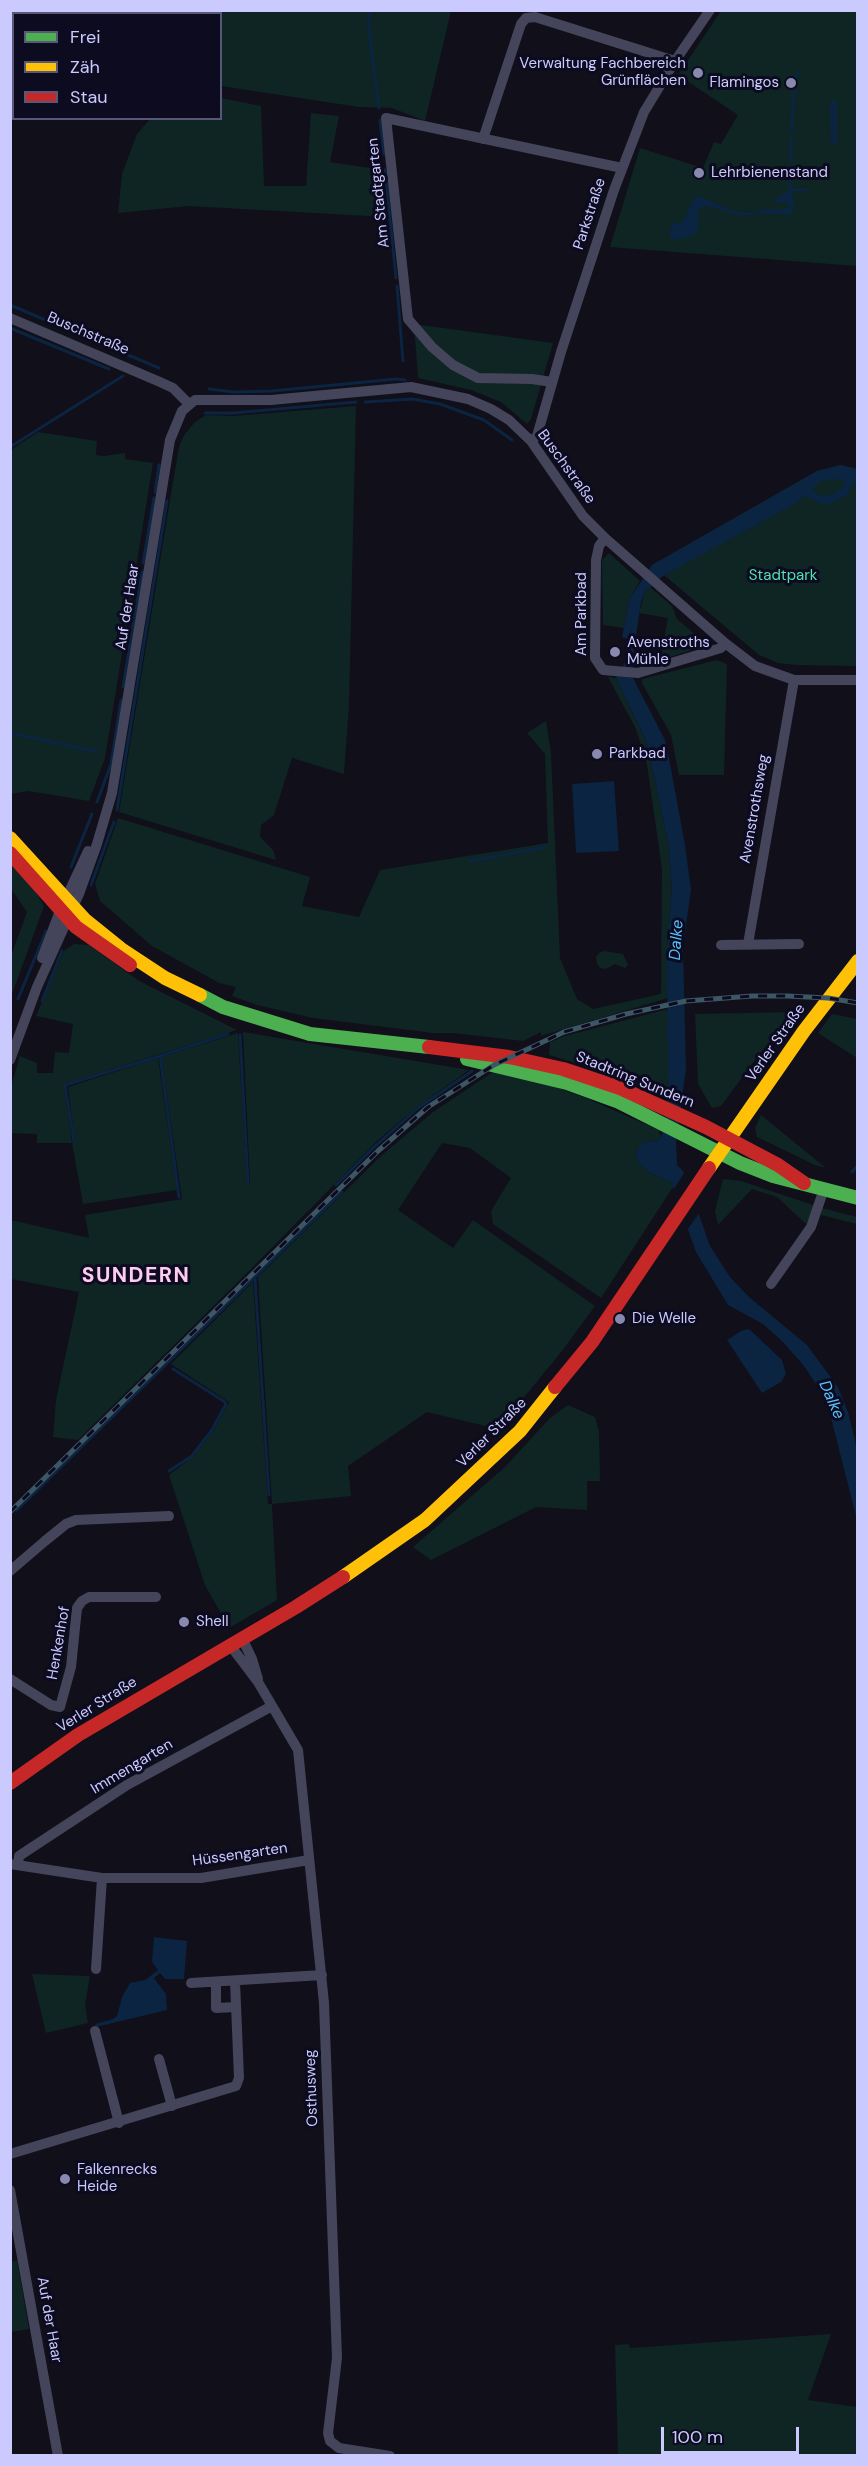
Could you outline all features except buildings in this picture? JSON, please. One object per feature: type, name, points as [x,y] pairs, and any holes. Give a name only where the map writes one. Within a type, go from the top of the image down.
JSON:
[{"type":"main road","name":"Stadtring Sundern","points":[[10,838],[66,909]]},
{"type":"main road","name":"Stadtring Sundern","points":[[10,853],[66,909],[121,949],[165,978],[223,1007],[310,1034],[509,1057],[563,1069],[620,1088],[683,1116],[778,1165],[804,1183]]},
{"type":"main road","name":"Verler Straße","points":[[10,1783],[78,1735],[374,1557],[424,1520],[482,1469],[558,1388],[592,1342],[720,1151],[804,1031],[858,961]]},
{"type":"main road","name":"Stadtring Sundern","points":[[404,1046],[567,1083],[619,1102],[740,1163],[773,1176],[858,1198]]},
{"type":"street","name":"Parkstraße","points":[[531,441],[537,436],[552,382],[622,168],[644,112],[710,10]]},
{"type":"street","points":[[483,139],[521,24],[526,18],[535,17],[675,61]]},
{"type":"street","name":"Am Stadtgarten","points":[[552,382],[532,379],[478,378],[453,365],[432,347],[408,319],[387,118],[622,168]]},
{"type":"street","name":"Buschstraße","points":[[10,318],[173,388],[189,404],[202,399],[271,400],[411,387],[468,399],[509,420],[531,441],[583,516],[637,567],[755,666],[794,680],[858,680]]},
{"type":"street","name":"Auf der Haar","points":[[10,1060],[12,1046],[23,1021],[32,986],[97,844],[104,819],[117,770],[170,440],[182,411],[189,404]]},
{"type":"street","name":"Am Parkbad","points":[[605,538],[599,546],[596,560],[595,658],[603,670],[635,673],[721,648],[725,643]]},
{"type":"street","name":"Avenstrothsweg","points":[[748,944],[794,680]]},
{"type":"street","points":[[721,945],[800,944]]},
{"type":"street","points":[[771,1284],[812,1227],[824,1189]]},
{"type":"street","points":[[10,1571],[45,1540],[76,1520],[169,1516]]},
{"type":"street","name":"Henkenhof","points":[[10,1679],[51,1705],[60,1707],[71,1667],[77,1608],[82,1600],[88,1597],[156,1597]]},
{"type":"street","name":"Osthusweg","points":[[236,1642],[298,1750],[322,1976],[337,2358],[328,2433],[330,2441],[339,2448],[390,2456]]},
{"type":"street","name":"Immengarten","points":[[14,1865],[19,1856],[127,1785],[272,1706]]},
{"type":"street","name":"Hüssengarten","points":[[14,1865],[102,1878],[201,1878],[309,1860]]},
{"type":"street","points":[[96,1969],[102,1878]]},
{"type":"street","points":[[191,1983],[322,1976]]},
{"type":"street","points":[[10,2154],[236,2086],[240,2078],[235,1981]]},
{"type":"street","points":[[216,1982],[216,2008],[236,2007]]},
{"type":"street","points":[[95,2031],[118,2123]]},
{"type":"street","points":[[159,2059],[172,2106]]},
{"type":"street","name":"Auf der Haar","points":[[10,2190],[58,2456]]},
{"type":"green space","points":[[221,10],[451,11],[425,121],[392,108],[359,107],[222,86]]},
{"type":"green space","points":[[721,11],[857,11],[857,266],[610,247],[640,148],[703,168],[714,142],[721,144],[738,115],[678,75]]},
{"type":"green space","points":[[222,98],[261,106],[264,186],[306,186],[311,113],[339,116],[330,162],[383,170],[387,217],[188,206],[118,213],[122,174],[137,134],[149,120],[222,120]]},
{"type":"green space","points":[[414,324],[553,343],[531,419],[527,424],[501,402],[471,390],[418,378]]},
{"type":"green space","points":[[356,406],[349,705],[344,774],[292,758],[274,815],[261,825],[260,837],[273,850],[276,860],[119,812],[179,447],[184,435],[195,422],[206,415],[233,416]]},
{"type":"green space","points":[[38,432],[97,441],[96,455],[125,453],[125,459],[153,463],[105,758],[89,801],[28,791],[11,794],[11,450]]},
{"type":"green space","name":"Stadtpark","points":[[841,465],[857,469],[857,666],[778,663],[759,655],[652,565],[817,471]]},
{"type":"green space","points":[[609,553],[640,581],[630,598],[624,628],[603,625],[602,560]]},
{"type":"green space","points":[[650,587],[672,606],[677,619],[708,645],[667,658],[661,656],[668,618],[639,613],[645,592]]},
{"type":"green space","points":[[717,660],[727,664],[724,775],[679,775],[671,735],[642,683],[642,679]]},
{"type":"green space","points":[[608,677],[616,678],[647,743],[669,848],[672,890],[667,949],[668,998],[541,1036],[541,1032],[523,1041],[433,1033],[313,1018],[257,1005],[232,996],[236,987],[219,983],[152,946],[100,901],[95,884],[118,818],[310,877],[302,906],[359,917],[380,870],[548,843],[545,754],[527,733],[546,721],[551,753],[560,958],[577,999],[593,1009],[661,994],[662,869],[647,765],[636,729]]},
{"type":"green space","points":[[11,861],[34,889],[44,906],[11,997],[11,956],[27,912],[11,889]]},
{"type":"green space","points":[[74,944],[89,945],[139,981],[237,1030],[64,1084],[72,1143],[37,1143],[37,1134],[11,1133],[11,1087],[20,1056],[37,1063],[37,1073],[53,1073],[55,1052],[69,1053],[73,1024],[36,1016],[64,951]]},
{"type":"green space","points":[[604,951],[623,954],[628,965],[625,968],[615,964],[606,969],[600,968],[596,957]]},
{"type":"green space","points":[[668,1009],[668,1096],[593,1068],[549,1055],[550,1042],[565,1036]]},
{"type":"green space","points":[[795,1012],[798,1014],[760,1053],[721,1106],[712,1108],[698,1084],[695,1014]]},
{"type":"green space","points":[[832,1014],[857,1019],[857,1058],[818,1033]]},
{"type":"green space","points":[[243,1032],[469,1070],[417,1107],[377,1141],[78,1440],[53,1437],[56,1400],[79,1292],[11,1279],[11,1220],[89,1238],[85,1215],[182,1199],[161,1057],[238,1033],[247,1184],[250,1184]]},
{"type":"green space","points":[[158,1058],[177,1190],[83,1204],[72,1143],[75,1143],[68,1087]]},
{"type":"green space","points":[[496,1070],[528,1077],[586,1098],[659,1130],[659,1134],[662,1135],[659,1140],[643,1143],[636,1152],[638,1162],[648,1172],[671,1182],[673,1187],[601,1298],[493,1224],[491,1211],[511,1178],[470,1148],[442,1143],[398,1210],[453,1248],[473,1220],[595,1306],[562,1351],[498,1429],[427,1412],[348,1466],[351,1496],[272,1504],[258,1277],[382,1155],[433,1112]]},
{"type":"green space","points":[[761,1115],[826,1168],[757,1137],[755,1128]]},
{"type":"green space","points":[[723,1179],[741,1181],[816,1206],[806,1224],[777,1197],[752,1189],[718,1225],[715,1211]]},
{"type":"green space","points":[[822,1208],[857,1217],[857,1224],[821,1215]]},
{"type":"green space","points":[[253,1282],[268,1504],[272,1504],[277,1600],[229,1628],[205,1585],[169,1475],[194,1456],[214,1430],[229,1402],[171,1364]]},
{"type":"green space","points":[[568,1405],[595,1417],[599,1432],[600,1481],[587,1481],[587,1510],[536,1507],[431,1560],[413,1547],[505,1467],[550,1418]]},
{"type":"green space","points":[[32,1974],[90,1976],[85,2005],[88,2023],[46,2033]]},
{"type":"green space","points":[[17,2260],[29,2329],[11,2332],[11,2262]]},
{"type":"green space","points":[[831,2334],[808,2400],[857,2407],[857,2455],[618,2455],[615,2345],[629,2344],[630,2348]]},
{"type":"water","points":[[830,101],[837,101],[837,143],[831,143]]},
{"type":"water","points":[[790,190],[794,199],[792,215],[762,213],[743,216],[707,206],[701,207],[698,212],[699,227],[694,235],[676,240],[670,238],[670,230],[674,221],[679,225],[694,198],[698,196],[734,211],[751,213],[766,209],[788,209],[788,202],[772,202]]},
{"type":"water","name":"Dalke","points":[[841,465],[857,469],[857,482],[854,482],[847,495],[830,504],[822,504],[804,496],[796,503],[663,576],[645,592],[641,602],[632,663],[633,678],[665,740],[691,890],[683,948],[686,1069],[676,1142],[677,1165],[684,1172],[710,1246],[730,1277],[749,1297],[807,1345],[838,1387],[848,1412],[857,1449],[857,1520],[831,1418],[822,1393],[804,1366],[782,1341],[763,1324],[728,1305],[696,1252],[671,1182],[648,1172],[638,1162],[636,1152],[642,1143],[659,1140],[662,1135],[668,1096],[667,949],[672,890],[669,848],[647,743],[616,678],[625,662],[628,639],[622,637],[630,598],[652,565],[817,471]],"holes":[[[834,479],[845,481],[842,488],[833,494],[824,496],[816,494],[812,489],[821,481]]]},
{"type":"water","points":[[614,781],[619,851],[576,853],[572,784]]},
{"type":"water","points":[[749,1329],[782,1360],[786,1374],[781,1382],[762,1393],[727,1340]]},
{"type":"water","points":[[154,1937],[187,1941],[184,1979],[165,1979],[160,1973],[154,1978],[166,1994],[167,2010],[96,2027],[95,2024],[117,2016],[122,1997],[130,1983],[145,1980],[158,1970],[152,1962]]},
{"type":"pier","points":[[686,1170],[700,1212],[685,1233],[672,1192]]},
{"type":"waterway","points":[[370,10],[368,22],[379,108]]},
{"type":"waterway","points":[[796,78],[798,72]]},
{"type":"waterway","points":[[792,133],[793,93],[796,90]]},
{"type":"waterway","points":[[380,120],[384,154]]},
{"type":"waterway","points":[[791,138],[791,162]]},
{"type":"waterway","points":[[790,167],[790,190],[806,190]]},
{"type":"waterway","points":[[385,170],[396,278]]},
{"type":"waterway","points":[[397,286],[403,361]]},
{"type":"waterway","points":[[10,305],[159,368]]},
{"type":"waterway","points":[[10,328],[109,369]]},
{"type":"waterway","points":[[10,447],[123,376]]},
{"type":"waterway","points":[[209,389],[234,392],[272,391],[405,380]]},
{"type":"waterway","points":[[365,402],[413,399],[440,404],[484,420],[512,440]]},
{"type":"waterway","points":[[205,413],[233,413],[356,402]]},
{"type":"waterway","points":[[155,492],[159,465]]},
{"type":"waterway","points":[[143,563],[154,498]]},
{"type":"waterway","points":[[117,810],[167,501]]},
{"type":"waterway","points":[[123,687],[142,572]]},
{"type":"waterway","points":[[97,802],[111,764],[121,700]]},
{"type":"waterway","points":[[10,733],[98,752]]},
{"type":"waterway","points":[[71,867],[92,814]]},
{"type":"waterway","points":[[91,885],[114,822]]},
{"type":"waterway","points":[[470,861],[546,847]]},
{"type":"waterway","points":[[18,999],[46,931]]},
{"type":"waterway","points":[[42,1001],[62,951]]},
{"type":"waterway","points":[[179,1197],[160,1056],[228,1034]]},
{"type":"waterway","points":[[240,1035],[248,1183]]},
{"type":"waterway","points":[[74,1142],[65,1085],[160,1056]]},
{"type":"waterway","points":[[336,1185],[418,1108],[472,1071]]},
{"type":"waterway","points":[[852,1172],[858,1165]]},
{"type":"waterway","points":[[17,1510],[342,1192]]},
{"type":"waterway","points":[[255,1279],[269,1495]]},
{"type":"waterway","points":[[169,1471],[192,1456],[212,1430],[226,1404],[173,1369]]},
{"type":"railway","points":[[10,1512],[378,1151],[428,1107],[494,1065],[564,1032],[626,1014],[686,1001],[787,996],[828,998],[858,1003]]},
{"type":"traffic: fast","points":[[200,995],[223,1007],[310,1034],[429,1047]]},
{"type":"traffic: fast","points":[[467,1059],[567,1083],[619,1102],[740,1163],[773,1176],[858,1198]]},
{"type":"traffic: slow","points":[[10,838],[85,920],[121,949],[165,978],[200,995]]},
{"type":"traffic: slow","points":[[709,1168],[804,1031],[858,961]]},
{"type":"traffic: slow","points":[[343,1577],[425,1520],[520,1431],[555,1387]]},
{"type":"traffic: jam","points":[[10,853],[76,927],[130,965]]},
{"type":"traffic: jam","points":[[429,1047],[509,1057],[563,1069],[620,1088],[706,1127],[778,1165],[804,1183]]},
{"type":"traffic: jam","points":[[555,1387],[592,1342],[709,1168]]},
{"type":"traffic: jam","points":[[10,1783],[78,1735],[343,1577]]},
{"type":"place","name":"Verwaltung Fachbereich Grünflächen","points":[[698,73]]},
{"type":"place","name":"Flamingos","points":[[791,83]]},
{"type":"place","name":"Lehrbienenstand","points":[[699,173]]},
{"type":"place","name":"Avenstroths Mühle","points":[[615,652]]},
{"type":"place","name":"Parkbad","points":[[597,754]]},
{"type":"place","name":"Die Welle","points":[[620,1319]]},
{"type":"place","name":"Shell","points":[[184,1622]]},
{"type":"place","name":"Falkenrecks Heide","points":[[65,2179]]},
{"type":"district","name":"SUNDERN","points":[[136,1276]]}]
